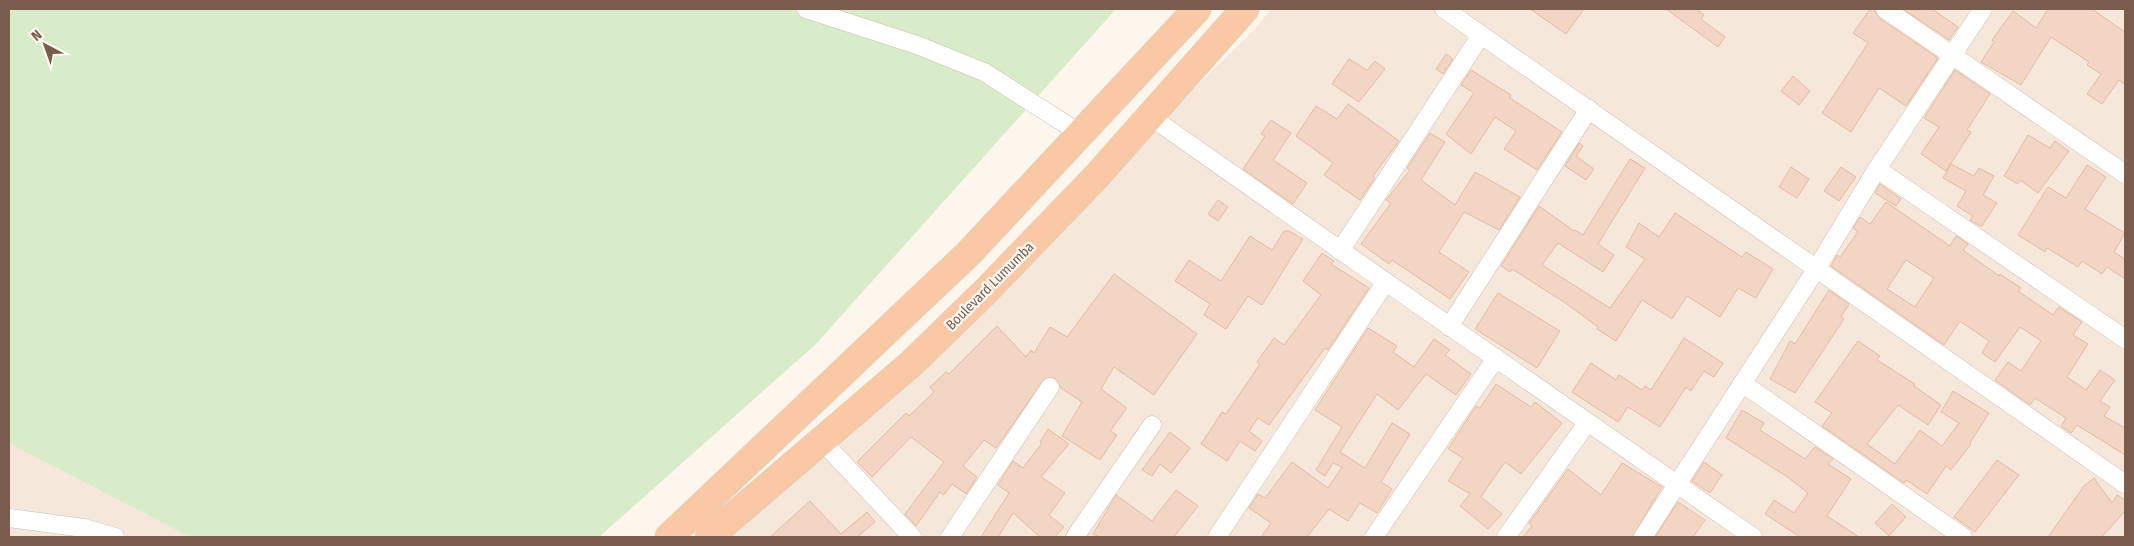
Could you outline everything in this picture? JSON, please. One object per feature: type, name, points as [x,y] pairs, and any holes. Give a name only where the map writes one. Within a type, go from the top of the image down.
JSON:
[{"type":"highway","points":[[669,537],[969,253],[1197,9]]},
{"type":"highway","name":"Boulevard Lumumba","points":[[709,537],[912,363],[986,291],[1151,117],[1245,9]]},
{"type":"street","points":[[806,9],[917,45],[984,72],[1081,134]]},
{"type":"street","points":[[1444,9],[2125,484]]},
{"type":"street","points":[[1885,9],[2125,174]]},
{"type":"street","points":[[1643,537],[1675,484],[1817,268],[1876,169],[1983,9]]},
{"type":"street","points":[[1340,252],[1481,35]]},
{"type":"street","points":[[1450,327],[1589,109]]},
{"type":"street","points":[[1151,117],[1340,252],[1753,537]]},
{"type":"street","points":[[1876,169],[2125,339]]},
{"type":"street","points":[[1217,537],[1385,283]]},
{"type":"street","points":[[1374,537],[1496,358]]},
{"type":"street","points":[[1742,383],[1963,537]]},
{"type":"street","points":[[950,537],[1050,387]]},
{"type":"street","points":[[1506,537],[1587,423]]},
{"type":"street","points":[[1075,537],[1152,425]]},
{"type":"street","points":[[821,440],[912,537]]},
{"type":"street","points":[[9,518],[84,528],[115,537]]},
{"type":"shaded area","points":[[1271,9],[2125,9],[2125,537],[718,537],[879,397],[1255,29]]},
{"type":"shaded area","points":[[9,444],[18,446],[190,537],[9,537]]},
{"type":"green space","points":[[9,9],[1116,9],[816,344],[599,537],[190,537],[9,443]]},
{"type":"building","points":[[1530,9],[1584,9],[1566,34]]},
{"type":"building","points":[[1666,9],[1696,9],[1704,15],[1701,19],[1725,37],[1718,47]]},
{"type":"building","points":[[1870,9],[1874,9],[1879,18],[1938,58],[1906,106],[1879,88],[1851,132],[1822,113],[1868,43],[1853,33]]},
{"type":"building","points":[[1903,9],[1932,9],[1958,27],[1949,40]]},
{"type":"building","points":[[2048,9],[2092,9],[2125,32],[2125,85],[2119,80],[2102,104],[2087,94],[2101,74],[2087,65],[2089,62],[2051,37],[2021,85],[1981,62],[1994,42],[1992,40],[2013,11],[2036,28]]},
{"type":"building","points":[[1446,54],[1453,59],[1443,74],[1436,69]]},
{"type":"building","points":[[1349,59],[1367,70],[1375,61],[1385,69],[1359,102],[1332,84]]},
{"type":"building","points":[[1471,70],[1511,95],[1510,98],[1562,132],[1537,170],[1504,149],[1516,131],[1495,117],[1471,154],[1446,134],[1474,93],[1461,85]]},
{"type":"building","points":[[1955,70],[1990,94],[1967,130],[1971,132],[1946,171],[1921,154],[1939,127],[1924,118]]},
{"type":"building","points":[[1793,76],[1810,91],[1799,105],[1781,91]]},
{"type":"building","points":[[1348,104],[1399,141],[1373,176],[1375,178],[1360,200],[1324,175],[1333,163],[1296,136],[1316,106],[1337,119]]},
{"type":"building","points":[[1271,120],[1291,133],[1273,160],[1307,183],[1293,204],[1243,169],[1265,136],[1261,134]]},
{"type":"building","points":[[1430,133],[1445,142],[1421,180],[1455,205],[1475,172],[1520,197],[1499,230],[1464,212],[1439,252],[1469,272],[1450,299],[1392,260],[1389,264],[1361,244],[1391,203],[1386,200],[1410,170],[1407,168]]},
{"type":"building","points":[[2028,135],[2050,148],[2055,141],[2069,151],[2038,193],[2020,180],[2018,184],[2004,176]]},
{"type":"building","points":[[1579,143],[1583,146],[1576,156],[1594,169],[1586,180],[1565,166]]},
{"type":"building","points":[[1630,159],[1645,168],[1598,244],[1614,255],[1603,272],[1558,243],[1542,265],[1610,308],[1645,259],[1626,247],[1639,223],[1659,237],[1675,213],[1742,257],[1746,252],[1773,269],[1756,298],[1738,288],[1720,317],[1687,296],[1672,319],[1642,300],[1616,341],[1597,329],[1598,327],[1567,304],[1512,269],[1510,272],[1501,266],[1539,206],[1574,231],[1583,235]]},
{"type":"building","points":[[1951,164],[1974,176],[1979,168],[1994,176],[1983,195],[1997,203],[1982,226],[1970,220],[1973,216],[1957,206],[1966,191],[1943,178]]},
{"type":"building","points":[[2087,165],[2106,177],[2085,209],[2125,233],[2114,252],[2125,259],[2125,279],[2107,267],[2102,274],[2082,261],[2078,267],[2047,248],[2045,252],[2018,235],[2048,187],[2066,198]]},
{"type":"building","points":[[1791,167],[1809,179],[1797,198],[1779,187]]},
{"type":"building","points":[[1841,167],[1856,177],[1839,201],[1824,191]]},
{"type":"building","points":[[1880,184],[1901,199],[1896,206],[1875,193]]},
{"type":"building","points":[[1218,200],[1228,207],[1218,221],[1208,214]]},
{"type":"building","points":[[1886,202],[1950,246],[1956,236],[1968,244],[1963,250],[1999,276],[2000,274],[2021,288],[2018,291],[2053,315],[2059,307],[2082,322],[2073,335],[2088,344],[2067,377],[2086,390],[2100,370],[2115,380],[2100,401],[2110,407],[2104,416],[2125,428],[2125,455],[2077,425],[2071,433],[2061,426],[2066,418],[2035,398],[2030,405],[1995,380],[2008,362],[2021,371],[2041,341],[2020,327],[1995,362],[1982,353],[1989,341],[1960,321],[1944,345],[1831,266],[1837,255],[1840,257],[1858,232],[1853,228],[1860,217],[1870,224]],"holes":[[[1906,260],[1934,278],[1915,307],[1887,289]]]},
{"type":"building","points":[[1284,231],[1289,231],[1303,239],[1262,305],[1248,296],[1226,329],[1204,315],[1210,304],[1175,281],[1189,260],[1221,281],[1250,236],[1272,250]]},
{"type":"building","points":[[1322,253],[1334,261],[1331,264],[1369,288],[1328,350],[1325,348],[1269,425],[1258,418],[1249,431],[1262,441],[1255,451],[1240,441],[1227,461],[1201,444],[1222,412],[1226,414],[1260,364],[1257,362],[1274,338],[1284,345],[1321,295],[1303,281]]},
{"type":"building","points":[[1114,274],[1197,334],[1154,395],[1114,367],[1101,389],[1127,408],[1110,431],[1117,435],[1100,460],[1062,436],[1082,402],[1061,388],[1055,378],[1045,378],[996,448],[984,440],[963,466],[977,477],[966,494],[952,484],[944,495],[940,492],[916,526],[905,514],[944,462],[911,437],[872,477],[857,462],[906,413],[909,416],[934,392],[930,387],[946,372],[949,374],[997,326],[1026,357],[1031,350],[1034,353],[1050,327],[1067,337]]},
{"type":"building","points":[[1829,290],[1849,304],[1841,317],[1844,319],[1795,393],[1770,379],[1790,341],[1795,344]]},
{"type":"building","points":[[1498,293],[1560,331],[1537,368],[1475,329]]},
{"type":"building","points":[[1368,328],[1397,346],[1393,352],[1414,367],[1434,339],[1450,350],[1445,355],[1471,374],[1456,395],[1426,374],[1398,410],[1377,394],[1340,452],[1365,468],[1392,423],[1410,434],[1381,482],[1392,489],[1377,513],[1360,503],[1348,521],[1329,509],[1307,537],[1261,537],[1271,523],[1249,508],[1258,494],[1265,498],[1292,462],[1328,488],[1342,467],[1333,463],[1325,476],[1316,470],[1342,427],[1315,410]]},
{"type":"building","points":[[1684,338],[1723,363],[1714,377],[1704,371],[1691,391],[1686,387],[1660,427],[1628,407],[1618,422],[1572,392],[1591,363],[1616,380],[1619,375],[1642,390],[1645,386],[1651,390]]},
{"type":"building","points":[[1858,341],[1880,356],[1877,360],[1915,384],[1914,386],[1941,405],[1928,425],[1898,405],[1867,444],[1895,464],[1920,430],[1942,446],[1959,423],[1941,412],[1953,391],[1989,413],[1971,444],[1951,470],[1946,466],[1927,494],[1906,480],[1904,483],[1822,426],[1832,413],[1815,402]]},
{"type":"building","points":[[1496,384],[1531,407],[1535,402],[1562,423],[1521,474],[1505,462],[1481,497],[1502,514],[1488,529],[1460,506],[1470,494],[1448,481],[1463,458],[1448,449],[1476,406],[1480,408]]},
{"type":"building","points":[[1742,410],[1764,423],[1760,430],[1805,459],[1815,447],[1833,459],[1828,464],[1851,479],[1827,516],[1859,537],[1800,537],[1765,514],[1774,500],[1794,513],[1808,493],[1786,476],[1726,438]]},
{"type":"building","points":[[1048,429],[1069,444],[1041,477],[1065,493],[1049,515],[1064,527],[1055,537],[1040,537],[1013,513],[998,537],[981,537],[1009,493],[998,485],[1013,461],[1023,468],[1042,443],[1040,442]]},
{"type":"building","points":[[1170,432],[1190,448],[1171,473],[1160,464],[1152,476],[1142,470]]},
{"type":"building","points":[[1997,460],[2019,475],[1975,532],[1954,517]]},
{"type":"building","points":[[1704,462],[1722,475],[1710,493],[1692,481]]},
{"type":"building","points":[[1622,463],[1662,487],[1632,537],[1523,537],[1532,526],[1529,523],[1568,469],[1601,495]]},
{"type":"building","points":[[2094,478],[2112,503],[2117,495],[2125,500],[2125,511],[2102,537],[2048,537],[2084,486]]},
{"type":"building","points":[[1176,490],[1198,506],[1174,537],[1100,537],[1093,534],[1116,495],[1152,521]]},
{"type":"building","points":[[810,501],[841,534],[867,512],[875,522],[857,537],[770,537]]},
{"type":"building","points":[[1678,502],[1705,520],[1693,537],[1655,537]]},
{"type":"building","points":[[1892,504],[1906,517],[1889,536],[1875,523]]}]
